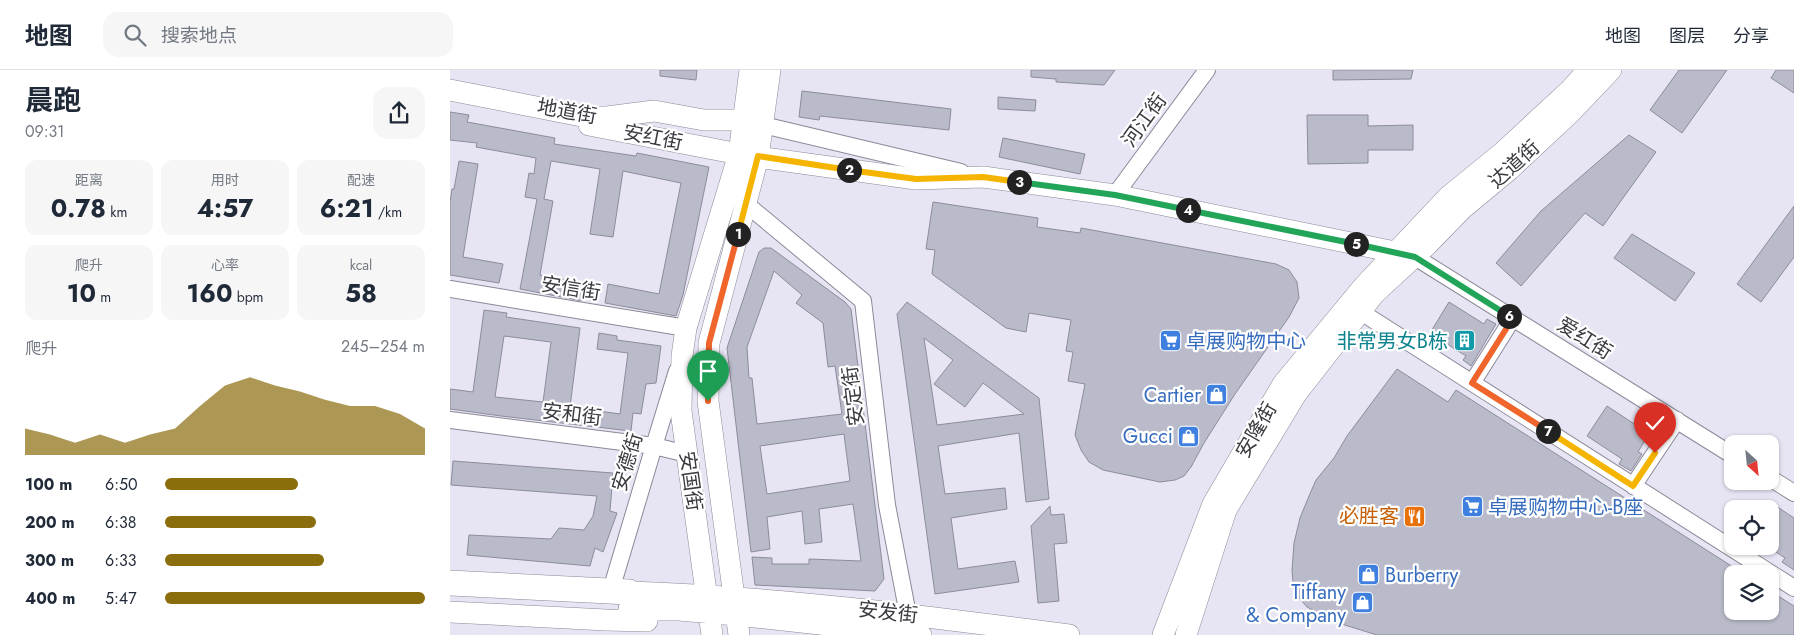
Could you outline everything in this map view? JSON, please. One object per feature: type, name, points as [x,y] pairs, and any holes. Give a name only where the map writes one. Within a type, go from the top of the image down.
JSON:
[{"type":"highway","name":"安发街","points":[[450,583],[624,594]]},
{"type":"highway","name":"安发街","points":[[450,600],[624,594]]},
{"type":"main road","points":[[748,155],[743,120],[750,70]]},
{"type":"main road","points":[[748,155],[763,125],[770,70]]},
{"type":"main road","name":"达道街","points":[[1405,254],[1448,197],[1502,153],[1570,90],[1588,70]]},
{"type":"main road","name":"达道街","points":[[1405,254],[1509,170],[1570,113],[1611,70]]},
{"type":"main road","name":"地道街","points":[[450,90],[587,117],[607,117],[654,111],[704,120],[743,120]]},
{"type":"main road","name":"安红街","points":[[450,98],[748,155],[916,179],[983,177],[1115,195],[1405,254]]},
{"type":"main road","name":"安国街","points":[[737,616],[708,401],[709,343],[746,204],[748,155]]},
{"type":"main road","name":"安国街","points":[[712,635],[681,411],[682,356],[686,328],[748,155]]},
{"type":"main road","name":"安隆街","points":[[1186,635],[1226,510],[1296,394],[1405,254]]},
{"type":"main road","name":"安隆街","points":[[1163,635],[1212,504],[1283,384],[1364,286],[1405,254]]},
{"type":"main road","name":"安发街","points":[[450,571],[624,594],[679,610],[708,605]]},
{"type":"main road","name":"安发街","points":[[624,594],[661,584],[737,616],[915,635]]},
{"type":"main road","name":"安发街","points":[[450,612],[604,628],[662,621],[708,605]]},
{"type":"main road","name":"安发街","points":[[737,616],[907,613],[1069,635]]},
{"type":"street","name":"河江街","points":[[1115,195],[1207,70]]},
{"type":"street","points":[[763,125],[983,177]]},
{"type":"street","name":"安定街","points":[[746,204],[863,301],[887,505],[907,613],[915,635]]},
{"type":"street","name":"爱红街","points":[[1405,254],[1513,318],[1724,450]]},
{"type":"street","name":"安信街","points":[[450,289],[686,328]]},
{"type":"street","points":[[1361,312],[1794,588]]},
{"type":"street","points":[[1472,383],[1513,318]]},
{"type":"street","name":"安德街","points":[[624,594],[654,446],[682,356]]},
{"type":"street","name":"安和街","points":[[450,420],[654,446],[687,454]]},
{"type":"street","points":[[1633,486],[1677,420]]},
{"type":"street","points":[[1779,484],[1794,493]]},
{"type":"building","points":[[660,70],[697,70],[696,80],[660,76]]},
{"type":"building","points":[[1031,70],[1115,70],[1104,85],[1056,82],[1056,79],[1031,77]]},
{"type":"building","points":[[1333,70],[1413,70],[1411,79],[1333,80]]},
{"type":"building","points":[[1679,70],[1727,70],[1682,133],[1650,110]]},
{"type":"building","points":[[1776,70],[1794,70],[1794,93],[1771,78]]},
{"type":"building","points":[[802,91],[951,109],[949,130],[820,116],[819,120],[799,117]]},
{"type":"building","points":[[998,97],[1036,100],[1035,111],[998,109]]},
{"type":"building","points":[[450,112],[469,115],[467,122],[555,138],[554,144],[636,156],[637,153],[709,167],[683,295],[676,316],[605,303],[608,284],[659,294],[681,183],[623,171],[613,237],[590,234],[600,169],[551,161],[544,199],[553,201],[540,275],[585,283],[582,301],[520,289],[537,199],[525,197],[529,173],[534,174],[536,158],[476,147],[477,143],[450,140]]},
{"type":"building","points":[[1307,115],[1368,115],[1368,126],[1413,125],[1413,150],[1368,150],[1368,163],[1308,164]]},
{"type":"building","points":[[1629,135],[1656,152],[1603,226],[1585,213],[1521,286],[1496,263],[1541,211]]},
{"type":"building","points":[[1003,138],[1085,154],[1080,174],[999,157]]},
{"type":"building","points":[[459,161],[478,164],[463,257],[503,264],[499,283],[450,275],[450,202]]},
{"type":"building","name":"卓展购物中心","points":[[933,202],[1038,218],[1037,227],[1080,233],[1081,228],[1276,264],[1289,270],[1297,282],[1299,298],[1289,317],[1235,394],[1184,476],[1175,480],[1160,482],[1103,470],[1089,462],[1081,450],[1075,435],[1085,384],[1068,381],[1073,352],[1066,351],[1071,320],[1029,313],[1026,332],[1006,328],[932,274],[935,250],[926,249]]},
{"type":"building","points":[[1794,206],[1794,257],[1761,302],[1737,284]]},
{"type":"building","points":[[1632,234],[1695,273],[1675,301],[1614,258]]},
{"type":"building","points":[[764,248],[771,248],[845,302],[851,309],[884,579],[875,591],[755,585],[752,557],[772,558],[772,564],[809,564],[809,559],[861,561],[853,504],[819,509],[822,542],[805,544],[802,511],[767,517],[770,549],[751,552],[727,348],[759,252]],"holes":[[[774,271],[802,295],[796,303],[823,323],[828,367],[835,366],[842,414],[757,424],[752,378],[749,378],[747,347]],[[844,434],[850,481],[767,494],[760,446]]]},
{"type":"building","points":[[907,302],[1039,398],[1049,499],[1026,502],[1019,433],[938,446],[945,494],[1005,488],[1007,509],[951,518],[958,569],[1015,561],[1019,582],[935,594],[897,314]],"holes":[[[924,338],[953,360],[934,384],[965,407],[983,383],[1024,414],[937,425]]]},
{"type":"building","name":"非常男女B栋","points":[[1449,302],[1484,324],[1487,319],[1496,324],[1471,366],[1463,360],[1466,356],[1430,333]]},
{"type":"building","points":[[484,310],[507,313],[506,317],[580,328],[570,407],[620,414],[628,353],[597,349],[599,333],[617,336],[617,340],[661,346],[656,383],[646,384],[641,414],[633,413],[631,431],[450,409],[450,389],[473,392]],"holes":[[[504,336],[551,342],[543,402],[495,397]]]},
{"type":"building","name":"卓展购物中心-B座","points":[[1397,369],[1448,402],[1456,390],[1730,565],[1724,565],[1724,620],[1779,620],[1779,597],[1794,606],[1794,635],[1377,635],[1335,622],[1307,607],[1294,592],[1292,571],[1294,543],[1300,518],[1316,480],[1334,458],[1347,436]]},
{"type":"building","points":[[1607,406],[1642,429],[1645,424],[1652,429],[1638,452],[1642,454],[1631,471],[1619,464],[1622,459],[1587,436]]},
{"type":"building","points":[[453,461],[613,473],[610,511],[617,513],[603,552],[595,548],[590,566],[467,555],[469,535],[551,539],[559,528],[584,530],[593,516],[597,496],[451,485]]},
{"type":"building","points":[[1050,506],[1051,515],[1064,514],[1067,543],[1054,544],[1059,601],[1038,603],[1031,526]]},
{"type":"building","points":[[1779,508],[1794,518],[1794,570],[1782,562],[1785,558],[1779,554]]},
{"type":"place","name":"卓展购物中心","points":[[1170,341]]},
{"type":"place","name":"非常男女B栋","points":[[1464,341]]},
{"type":"place","name":"Cartier","points":[[1217,395]]},
{"type":"place","name":"Gucci","points":[[1189,436]]},
{"type":"place","name":"卓展购物中心-B座","points":[[1472,507]]},
{"type":"place","name":"必胜客","points":[[1415,516]]},
{"type":"place","name":"Burberry","points":[[1369,575]]},
{"type":"place","name":"Tiffany & Company","points":[[1362,603]]},
{"type":"route","points":[[708,401],[709,343],[758,156],[916,179],[983,177],[1115,195],[1415,257],[1513,318],[1472,383],[1633,486],[1655,453]]}]
